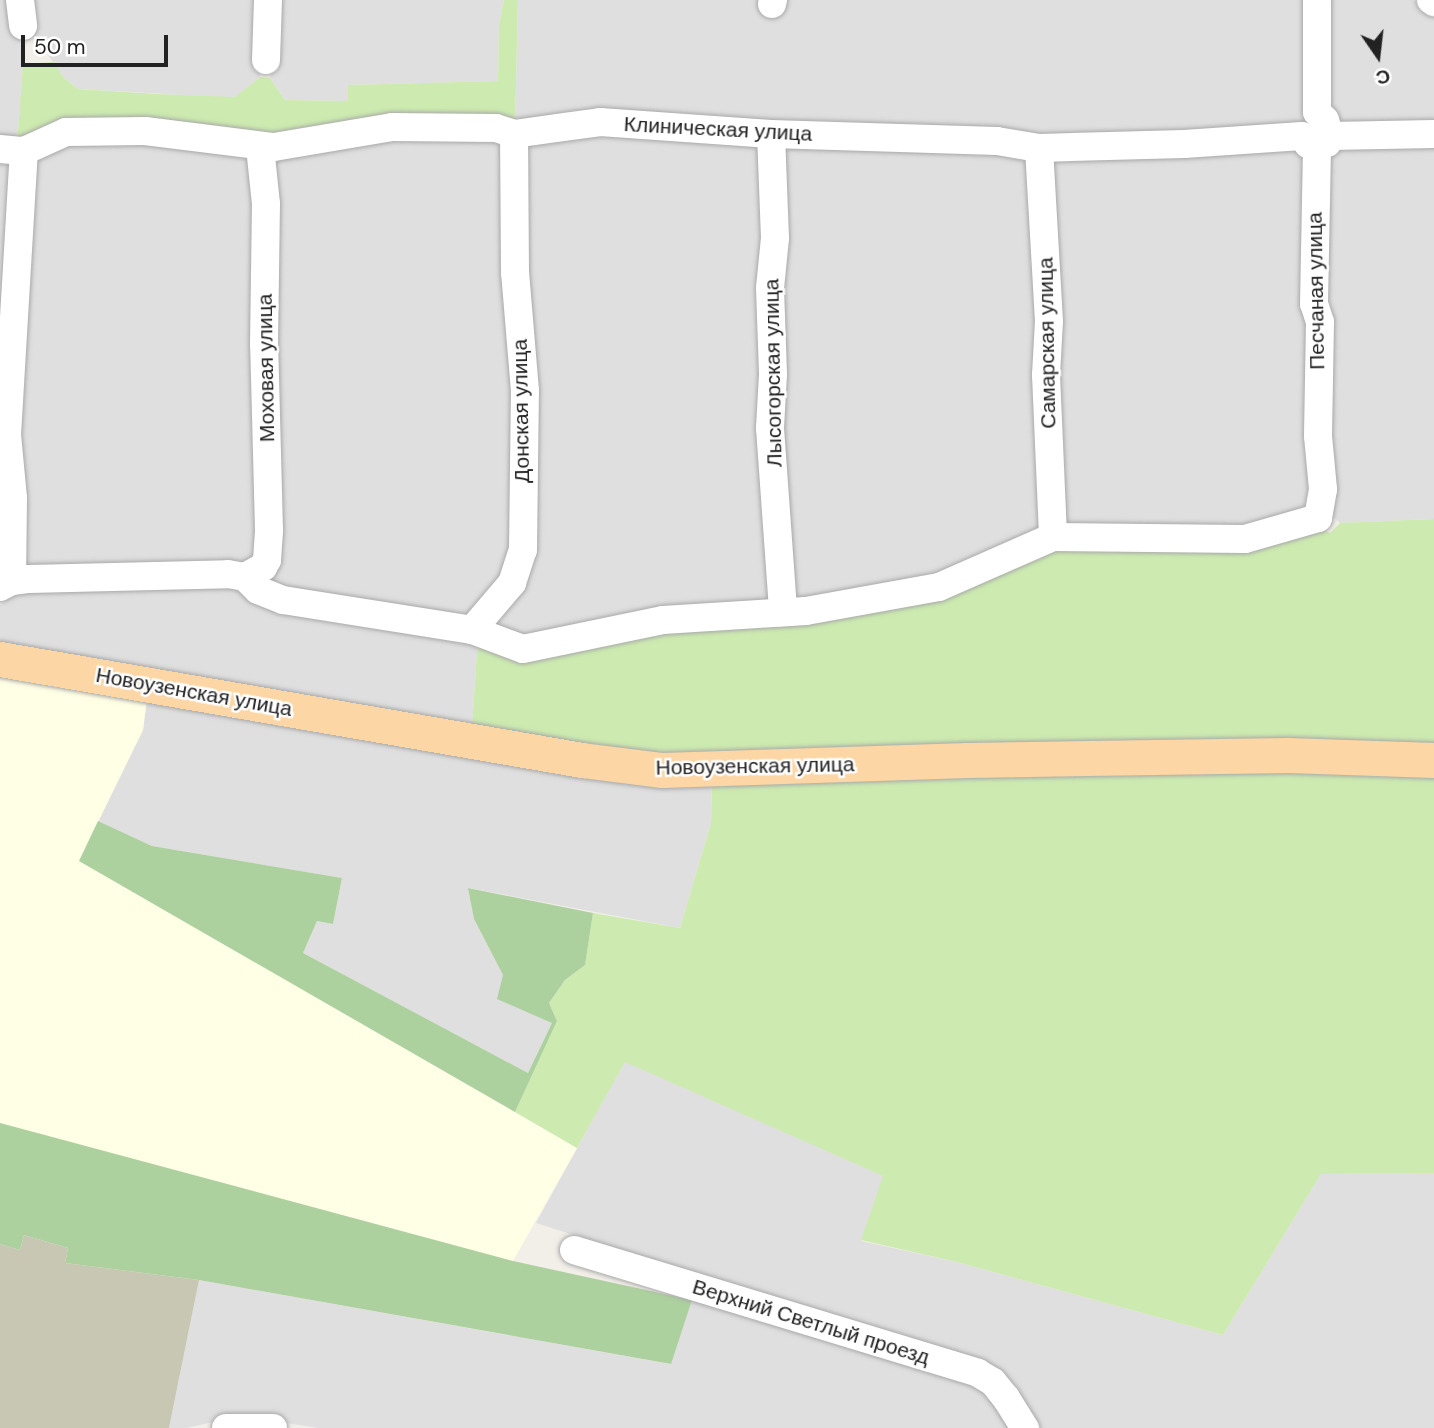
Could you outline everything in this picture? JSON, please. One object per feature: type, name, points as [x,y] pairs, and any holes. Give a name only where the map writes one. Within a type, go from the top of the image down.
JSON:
[{"type":"main road","name":"Новоузенская улица","points":[[0,659],[582,760],[662,770],[981,760],[1288,755],[1434,760]]},
{"type":"street","points":[[266,60],[268,0]]},
{"type":"street","points":[[1316,139],[1325,120],[1317,112],[1317,0]]},
{"type":"street","name":"Клиническая улица","points":[[12,150],[66,132],[145,131],[260,147],[392,127],[496,128],[514,134],[600,122],[771,134],[997,141],[1040,148],[1434,134]]},
{"type":"street","name":"Донская улица","points":[[472,630],[512,583],[523,550],[525,390],[515,273],[514,134]]},
{"type":"street","name":"Лысогорская улица","points":[[771,134],[775,238],[770,288],[773,374],[770,428],[783,611]]},
{"type":"street","name":"Песчаная улица","points":[[1054,537],[1245,539],[1318,518],[1324,489],[1318,436],[1320,322],[1314,304],[1316,139]]},
{"type":"street","name":"Моховая улица","points":[[245,577],[263,567],[267,560],[269,530],[264,345],[266,204],[260,147]]},
{"type":"street","name":"Самарская улица","points":[[1040,148],[1049,321],[1046,375],[1054,537]]},
{"type":"street","points":[[12,150],[6,435],[13,498],[6,584],[228,574],[245,577],[258,590],[283,600],[472,630],[523,649],[663,620],[806,611],[939,587],[1054,537]]},
{"type":"street","name":"Верхний Светлый проезд","points":[[574,1250],[978,1373],[993,1382],[1025,1428]]},
{"type":"street","points":[[226,1428],[273,1428]]},
{"type":"shaded area","points":[[0,0],[15,0],[23,64],[17,144],[0,142]]},
{"type":"shaded area","points":[[27,0],[263,0],[265,36],[260,77],[235,98],[78,89],[63,77],[29,27]]},
{"type":"shaded area","points":[[272,0],[504,0],[499,25],[498,81],[348,85],[348,101],[285,100],[270,78]]},
{"type":"shaded area","points":[[518,0],[1312,0],[1309,114],[1301,125],[1184,139],[515,126]]},
{"type":"shaded area","points":[[1323,0],[1413,0],[1434,10],[1434,128],[1345,130],[1326,107]]},
{"type":"shaded area","points":[[600,126],[760,144],[770,599],[760,604],[529,641],[480,625],[515,585],[527,141]]},
{"type":"shaded area","points":[[391,132],[504,142],[517,553],[470,623],[285,595],[267,578],[273,156]]},
{"type":"shaded area","points":[[65,139],[249,152],[254,161],[259,558],[252,565],[25,571],[19,498],[31,163]]},
{"type":"shaded area","points":[[1434,141],[1434,519],[1340,523],[1324,510],[1327,148]]},
{"type":"shaded area","points":[[784,145],[1032,156],[1043,528],[938,578],[796,602],[777,426]]},
{"type":"shaded area","points":[[1287,146],[1310,154],[1314,505],[1245,534],[1076,533],[1063,520],[1053,161]]},
{"type":"shaded area","points":[[0,159],[17,160],[0,574]]},
{"type":"shaded area","points":[[210,581],[478,637],[472,727],[0,645],[0,605],[11,596],[34,588]]},
{"type":"shaded area","points":[[0,674],[147,698],[143,730],[79,861],[577,1148],[513,1261],[0,1123]]},
{"type":"shaded area","points":[[147,698],[712,781],[711,823],[680,928],[469,888],[474,919],[503,975],[552,1023],[528,1073],[303,953],[317,921],[333,924],[342,878],[152,846],[98,821],[143,730]]},
{"type":"shaded area","points":[[625,1061],[884,1176],[861,1241],[957,1262],[1223,1335],[1321,1174],[1434,1173],[1434,1428],[1030,1428],[979,1365],[536,1223]]},
{"type":"shaded area","points":[[24,1235],[68,1248],[65,1263],[199,1280],[169,1428],[0,1428],[0,1244],[20,1250]]},
{"type":"shaded area","points":[[199,1280],[670,1364],[692,1300],[975,1378],[1017,1428],[318,1428],[254,1418],[230,1418],[187,1428],[169,1428]]},
{"type":"green space","points":[[504,0],[518,0],[515,126],[292,138],[17,144],[23,64],[54,62],[63,77],[78,89],[158,94],[235,97],[260,77],[270,78],[285,100],[348,101],[348,85],[498,81],[499,25]]},
{"type":"green space","points":[[1434,519],[1434,748],[666,758],[472,727],[478,637],[624,637],[806,621],[1063,544],[1315,526],[1330,533],[1340,523]]},
{"type":"green space","points":[[965,770],[1434,772],[1434,1173],[1321,1174],[1223,1335],[957,1262],[861,1240],[883,1176],[625,1062],[577,1148],[515,1112],[557,1021],[549,1003],[565,980],[585,965],[593,913],[680,928],[711,823],[712,781]]},
{"type":"green space","points":[[98,821],[152,846],[342,878],[333,924],[317,921],[303,953],[528,1073],[552,1023],[497,999],[503,975],[474,919],[468,888],[593,913],[585,965],[565,980],[549,1003],[557,1021],[515,1112],[79,861]]},
{"type":"green space","points":[[0,1123],[513,1261],[692,1300],[671,1364],[199,1280],[65,1263],[68,1248],[24,1235],[20,1250],[0,1244]]}]
